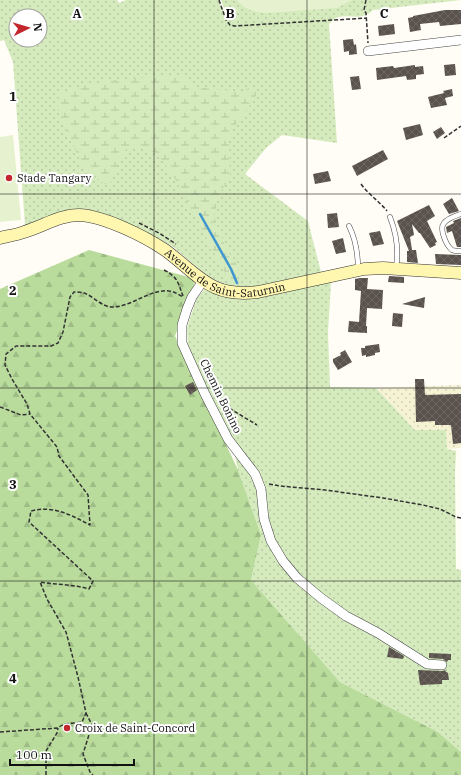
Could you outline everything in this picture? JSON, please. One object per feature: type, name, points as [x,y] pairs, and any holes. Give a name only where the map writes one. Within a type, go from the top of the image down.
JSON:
[{"type":"main road","name":"Avenue de Saint-Saturnin","points":[[0,238],[24,232],[62,218],[79,215],[103,220],[145,237],[166,251],[203,281],[218,289],[242,294],[258,292],[358,270],[378,268],[461,273]]},
{"type":"street","points":[[368,51],[461,40]]},
{"type":"street","name":"Chemin Bonino","points":[[203,281],[188,297],[182,325],[182,343],[205,394],[228,439],[255,474],[261,489],[264,519],[271,541],[283,561],[297,578],[346,616],[378,633],[427,664],[442,665]]},
{"type":"lane","points":[[461,214],[447,220],[443,223],[442,228],[450,248],[453,251],[461,251]]},
{"type":"lane","points":[[390,218],[397,238],[398,252],[396,269]]},
{"type":"lane","points":[[349,226],[356,247],[358,270]]},
{"type":"path","points":[[219,0],[226,20],[230,25],[235,26],[367,18]]},
{"type":"path","points":[[366,0],[364,10],[367,18],[368,51]]},
{"type":"path","points":[[444,138],[461,126]]},
{"type":"path","points":[[361,184],[370,195],[378,200],[390,218]]},
{"type":"path","points":[[164,270],[172,274],[188,297]]},
{"type":"path","points":[[94,775],[90,772],[83,754],[92,725],[86,713],[66,632],[47,599],[40,582],[76,585],[89,589],[93,581],[29,522],[31,511],[40,509],[65,512],[90,525],[89,497],[59,456],[57,447],[30,414],[27,404],[5,365],[6,354],[16,346],[51,346],[58,343],[63,332],[70,297],[74,292],[84,293],[102,304],[111,307],[137,301],[145,296],[160,292],[170,291],[188,297]]},
{"type":"path","points":[[218,401],[257,425]]},
{"type":"path","points":[[0,406],[21,415],[30,414]]},
{"type":"path","points":[[255,474],[269,484],[416,503],[440,509],[461,518]]},
{"type":"path","points":[[46,775],[46,751],[58,728],[67,723],[72,724],[82,722],[86,713]]},
{"type":"path","points":[[0,732],[58,728]]},
{"type":"shaded area","points":[[461,385],[461,448],[447,449],[446,430],[415,430],[376,388]]},
{"type":"green space","points":[[0,0],[117,0],[119,3],[126,0],[218,0],[227,17],[221,0],[461,0],[373,10],[364,16],[346,16],[336,18],[329,24],[337,143],[282,135],[266,148],[245,174],[308,221],[321,272],[248,289],[230,287],[211,279],[172,246],[145,233],[79,212],[25,225],[13,62],[4,40],[0,41]]},
{"type":"green space","points":[[237,0],[352,0],[337,8],[268,13],[251,10],[243,6]]},
{"type":"green space","points":[[181,76],[194,87],[243,92],[250,87],[257,91],[255,99],[236,124],[229,137],[230,176],[219,195],[214,217],[226,248],[238,267],[241,281],[238,285],[233,285],[227,277],[173,175],[156,153],[142,148],[127,148],[121,157],[110,183],[105,184],[92,176],[82,165],[59,113],[57,103],[60,94],[74,88],[120,79]]},
{"type":"green space","name":"Stade Tangary","points":[[13,135],[21,220],[0,222],[0,137]]},
{"type":"green space","points":[[89,250],[196,279],[175,336],[238,470],[261,535],[251,580],[340,682],[438,732],[461,752],[461,775],[0,775],[0,289]]},
{"type":"green space","points":[[331,282],[328,333],[330,387],[376,388],[415,430],[446,430],[447,449],[456,451],[456,569],[461,570],[461,752],[438,732],[340,682],[251,580],[261,535],[238,470],[231,435],[188,350],[187,328],[197,298],[206,288],[222,296],[242,299]]},
{"type":"building","points":[[445,10],[461,10],[461,24],[440,26],[439,22],[420,24],[421,30],[410,32],[408,18]]},
{"type":"building","points":[[394,24],[395,34],[379,36],[378,26]]},
{"type":"building","points":[[353,39],[354,45],[356,44],[357,54],[349,55],[349,51],[344,52],[343,40]]},
{"type":"building","points":[[455,64],[456,75],[445,76],[444,65]]},
{"type":"building","points":[[415,65],[415,67],[423,66],[424,74],[416,75],[416,79],[407,80],[406,76],[377,80],[376,68],[393,66],[394,68]]},
{"type":"building","points":[[359,76],[361,89],[352,90],[350,77]]},
{"type":"building","points":[[452,89],[453,96],[445,98],[447,105],[431,108],[428,97],[444,93],[443,91]]},
{"type":"building","points":[[420,124],[423,135],[406,140],[403,128]]},
{"type":"building","points":[[441,127],[445,133],[437,139],[433,132]]},
{"type":"building","points":[[383,150],[388,159],[357,176],[352,166]]},
{"type":"building","points":[[328,171],[331,181],[315,184],[313,174]]},
{"type":"building","points":[[452,198],[459,211],[449,214],[443,204]]},
{"type":"building","points":[[429,205],[435,216],[427,221],[437,242],[435,243],[436,245],[430,248],[412,224],[414,235],[410,237],[412,250],[416,250],[418,263],[407,262],[407,251],[409,251],[397,221]]},
{"type":"building","points":[[337,213],[339,227],[328,228],[327,214]]},
{"type":"building","points":[[461,218],[461,247],[457,247],[452,231],[447,233],[446,227],[454,223],[453,221]]},
{"type":"building","points":[[380,231],[384,244],[373,246],[369,233]]},
{"type":"building","points":[[343,238],[346,252],[336,254],[332,241]]},
{"type":"building","points":[[435,254],[461,255],[461,265],[436,264]]},
{"type":"building","points":[[389,276],[404,277],[404,283],[388,282]]},
{"type":"building","points":[[368,278],[367,289],[383,290],[382,309],[367,308],[367,333],[348,332],[349,321],[359,322],[361,291],[355,290],[355,279]]},
{"type":"building","points":[[425,297],[424,308],[402,304]]},
{"type":"building","points":[[393,313],[403,314],[402,327],[392,326]]},
{"type":"building","points":[[379,344],[380,352],[366,357],[366,355],[362,356],[361,348]]},
{"type":"building","points":[[345,350],[352,362],[338,370],[333,362],[333,359],[341,355],[340,353]]},
{"type":"building","points":[[415,379],[424,379],[425,395],[461,394],[461,443],[453,444],[451,425],[435,425],[435,421],[416,422]]},
{"type":"building","points":[[193,382],[197,390],[190,395],[185,386]]},
{"type":"building","points":[[389,647],[404,656],[403,659],[387,657]]},
{"type":"building","points":[[429,653],[451,654],[451,660],[448,660],[447,662],[443,659],[429,658]]},
{"type":"building","points":[[418,670],[446,670],[445,671],[448,673],[449,680],[442,680],[442,684],[420,685]]},
{"type":"waterway","points":[[200,214],[231,269],[237,283]]},
{"type":"place","name":"Stade Tangary","points":[[9,178]]},
{"type":"place","name":"Croix de Saint-Concord","points":[[67,728]]}]
